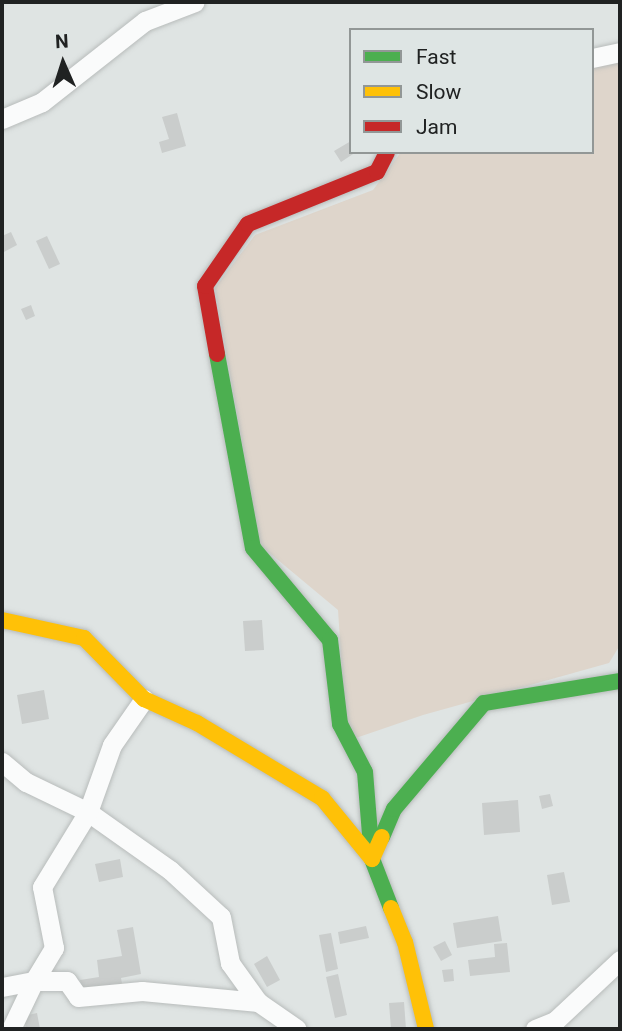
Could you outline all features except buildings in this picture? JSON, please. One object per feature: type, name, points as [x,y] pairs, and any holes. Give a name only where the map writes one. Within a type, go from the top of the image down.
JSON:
[{"type":"street","points":[[2,119],[42,102],[145,21],[193,2]]},
{"type":"street","points":[[594,58],[620,52]]},
{"type":"street","points":[[386,154],[377,172],[248,224],[205,286],[253,548],[330,640],[340,724],[365,772],[372,859],[405,942],[426,1029]]},
{"type":"street","points":[[2,620],[84,638],[144,699],[197,723],[322,798],[372,859]]},
{"type":"street","points":[[372,859],[394,809],[484,703],[620,681]]},
{"type":"street","points":[[11,1029],[34,981],[54,948],[42,887],[88,812],[112,745],[144,699]]},
{"type":"street","points":[[2,762],[26,782],[88,812],[170,870],[221,917],[230,963],[258,1002],[296,1029]]},
{"type":"street","points":[[535,1029],[555,1021],[620,960]]},
{"type":"street","points":[[2,987],[34,981],[67,981],[78,997],[142,991],[258,1002]]},
{"type":"shaded area","points":[[620,54],[620,645],[609,663],[423,715],[350,740],[344,701],[338,610],[260,545],[215,288],[255,235],[373,190],[400,154],[594,154],[594,59]]},
{"type":"traffic: fast","points":[[217,354],[253,548],[330,640],[340,724],[365,772],[372,859],[391,908]]},
{"type":"traffic: fast","points":[[382,837],[394,809],[484,703],[620,681]]},
{"type":"traffic: slow","points":[[2,620],[84,638],[144,699],[197,723],[322,798],[372,859],[382,837]]},
{"type":"traffic: slow","points":[[391,908],[405,942],[426,1029]]},
{"type":"traffic: jam","points":[[217,354],[205,286],[248,224],[377,172],[386,154]]}]
